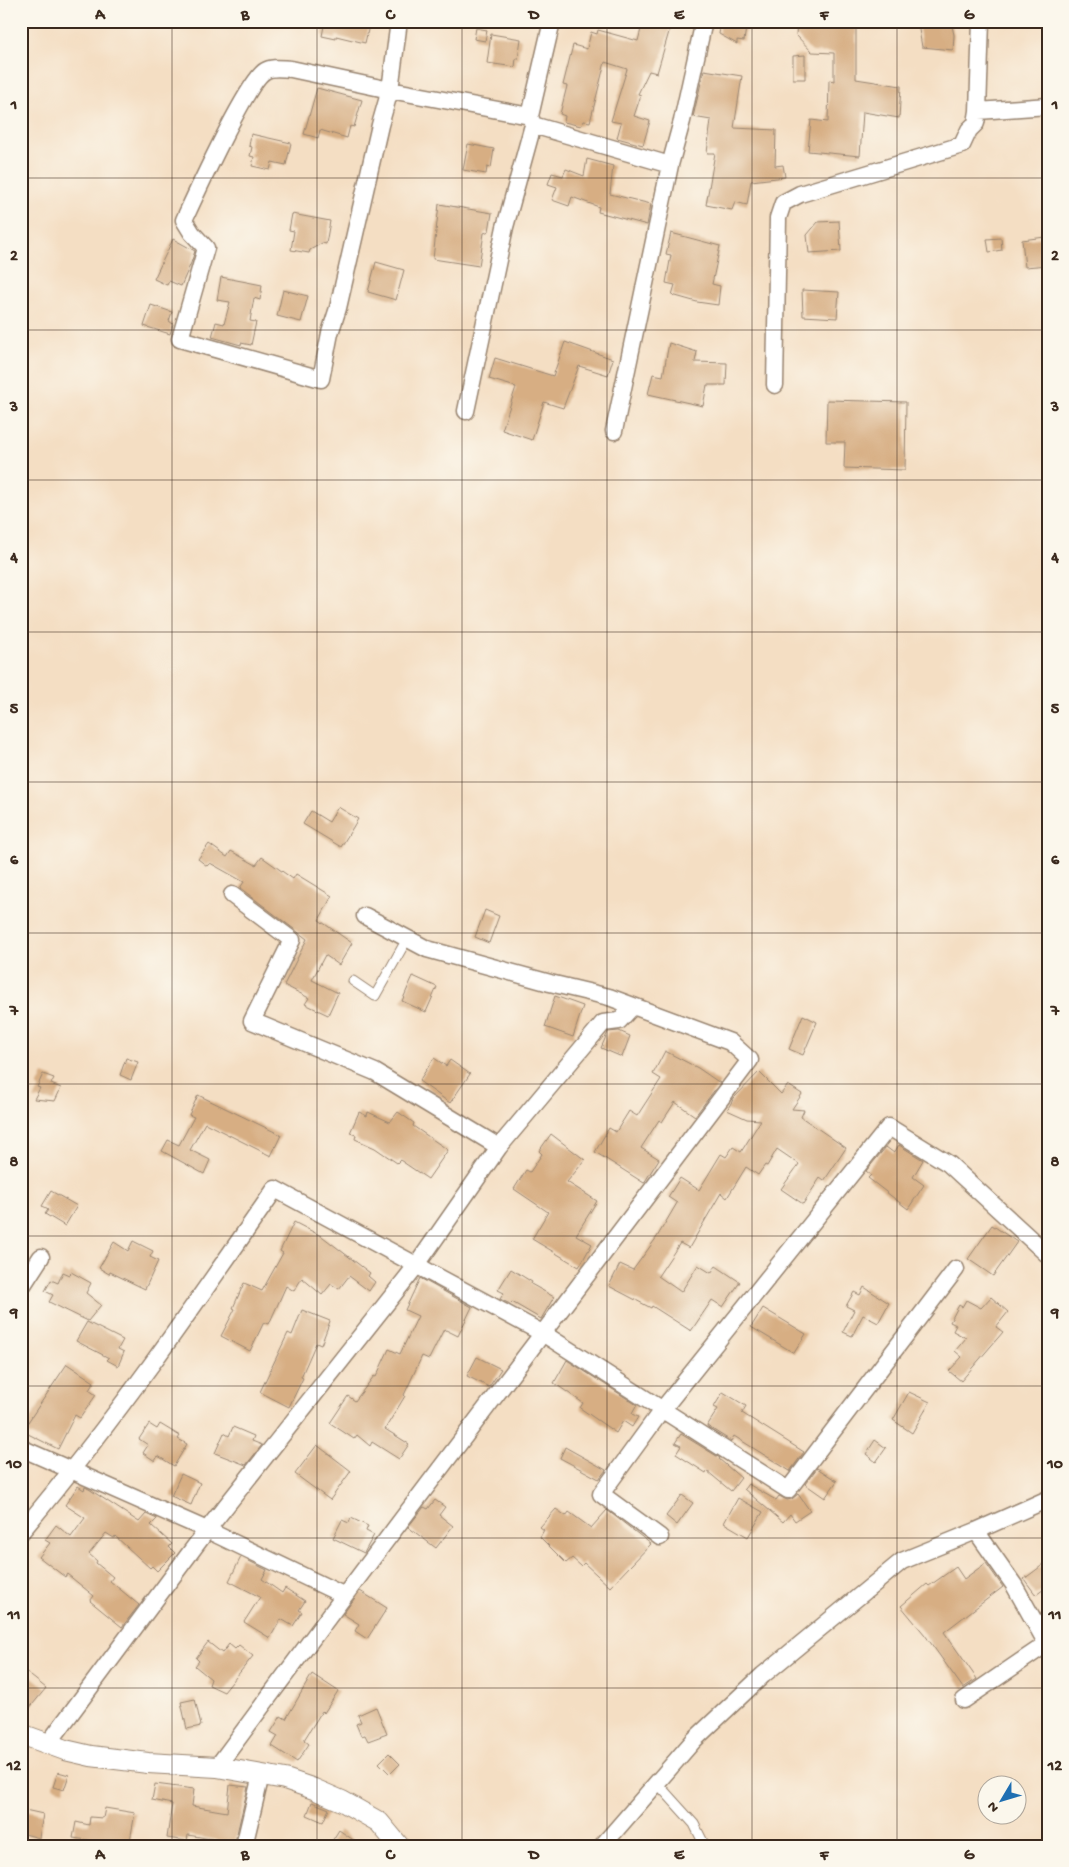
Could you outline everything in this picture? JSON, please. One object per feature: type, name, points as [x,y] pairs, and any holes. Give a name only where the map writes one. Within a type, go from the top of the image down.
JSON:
[{"type":"street","points":[[399,21],[390,90],[380,125],[338,308],[330,333],[321,379],[180,339],[206,248],[192,233],[184,220],[232,122],[256,78],[265,71],[276,68],[291,69],[390,90],[532,120],[670,165]]},
{"type":"street","points":[[466,411],[504,227],[532,120],[552,21]]},
{"type":"street","points":[[614,431],[670,165],[682,122],[704,21]]},
{"type":"street","points":[[775,385],[778,218],[783,203],[800,194],[962,145],[969,130],[976,123],[978,111],[981,21]]},
{"type":"street","points":[[978,111],[1048,106]]},
{"type":"street","points":[[232,895],[292,940],[252,1021],[375,1072],[500,1147]]},
{"type":"street","points":[[217,1767],[344,1595],[544,1334],[750,1060],[730,1042],[609,997],[550,983],[427,949],[365,916]]},
{"type":"street","points":[[48,1744],[207,1530],[416,1266],[500,1147],[603,1023],[620,1021],[633,1006]]},
{"type":"street","points":[[660,1537],[601,1494],[662,1410],[889,1127],[949,1164],[1048,1255]]},
{"type":"street","points":[[21,1532],[73,1471],[175,1332],[275,1189],[544,1334],[788,1490],[956,1269]]},
{"type":"street","points":[[21,1288],[41,1257]]},
{"type":"street","points":[[21,1448],[207,1530],[344,1595]]},
{"type":"street","points":[[602,1846],[694,1740],[763,1675],[902,1561],[1048,1499]]},
{"type":"street","points":[[964,1700],[1047,1643],[1014,1585],[976,1531]]},
{"type":"street","points":[[21,1734],[91,1756],[148,1763],[217,1767],[285,1779],[342,1801],[379,1822],[400,1846]]},
{"type":"street","points":[[244,1846],[261,1775]]},
{"type":"lane","points":[[353,981],[376,996],[407,938]]},
{"type":"lane","points":[[657,1783],[694,1824],[705,1846]]},
{"type":"building","points":[[325,21],[370,21],[365,43],[336,36],[336,39],[322,36]]},
{"type":"building","points":[[643,21],[666,21],[665,25],[671,25],[657,73],[649,71],[638,94],[641,95],[634,116],[650,121],[643,145],[617,138],[621,123],[611,121],[627,69],[605,62],[590,122],[584,121],[581,126],[564,122],[565,116],[560,114],[567,86],[563,85],[573,45],[587,49],[591,32],[597,34],[598,30],[638,41]]},
{"type":"building","points":[[721,21],[747,21],[744,41],[737,40],[737,44],[719,34]]},
{"type":"building","points":[[797,21],[856,21],[856,79],[901,86],[899,118],[863,112],[860,156],[808,151],[811,120],[828,122],[829,80],[834,81],[834,53],[812,52],[796,35]]},
{"type":"building","points":[[926,21],[951,21],[954,35],[953,50],[922,47],[918,24]]},
{"type":"building","points":[[476,28],[487,30],[485,41],[474,39]]},
{"type":"building","points":[[491,34],[521,39],[515,67],[487,63]]},
{"type":"building","points":[[805,55],[805,79],[793,79],[793,56]]},
{"type":"building","points":[[704,70],[742,76],[734,128],[776,130],[775,166],[783,165],[785,177],[751,181],[747,205],[735,202],[732,210],[706,205],[715,153],[707,153],[711,120],[693,117]]},
{"type":"building","points":[[317,88],[362,100],[354,127],[350,126],[347,138],[320,130],[318,138],[304,134]]},
{"type":"building","points":[[251,134],[291,143],[286,165],[272,162],[270,170],[252,166],[254,157],[250,156],[252,147],[249,146]]},
{"type":"building","points":[[468,144],[494,149],[491,168],[487,167],[486,174],[463,170]]},
{"type":"building","points":[[587,159],[613,166],[610,194],[651,204],[647,225],[598,212],[599,207],[572,197],[569,206],[552,200],[557,187],[548,184],[552,173],[563,176],[566,169],[584,176]]},
{"type":"building","points":[[439,204],[492,213],[489,231],[484,233],[479,266],[433,259]]},
{"type":"building","points":[[292,214],[330,221],[326,244],[322,243],[310,250],[309,253],[291,250],[294,231],[289,230]]},
{"type":"building","points":[[839,221],[841,251],[809,253],[807,235],[818,222]]},
{"type":"building","points":[[671,233],[720,246],[712,284],[720,286],[718,305],[697,302],[672,295],[675,285],[666,283],[671,255],[666,254]]},
{"type":"building","points":[[1045,237],[1048,265],[1025,267],[1022,240]]},
{"type":"building","points":[[1001,238],[1002,250],[989,252],[987,239]]},
{"type":"building","points":[[173,239],[195,251],[181,286],[169,281],[167,285],[154,279]]},
{"type":"building","points":[[376,262],[404,270],[396,300],[368,292]]},
{"type":"building","points":[[221,277],[262,285],[260,300],[254,298],[250,321],[256,322],[251,345],[241,343],[241,345],[212,337],[216,322],[224,324],[230,302],[217,300]]},
{"type":"building","points":[[283,290],[308,296],[301,322],[277,316]]},
{"type":"building","points":[[802,290],[839,292],[837,318],[803,316]]},
{"type":"building","points":[[151,305],[172,312],[169,321],[173,324],[170,334],[144,326]]},
{"type":"building","points":[[565,342],[613,359],[608,375],[579,366],[563,408],[544,402],[532,440],[502,430],[516,387],[489,379],[495,358],[553,376]]},
{"type":"building","points":[[669,343],[697,352],[695,362],[727,363],[726,385],[707,385],[703,406],[648,394],[653,374],[663,376]]},
{"type":"building","points":[[827,400],[906,402],[905,470],[844,468],[845,442],[826,442]]},
{"type":"building","points":[[338,807],[358,819],[341,847],[303,824],[311,811],[329,822]]},
{"type":"building","points":[[209,844],[227,857],[231,851],[256,865],[262,857],[293,879],[296,874],[332,896],[319,920],[352,943],[339,965],[325,955],[312,980],[338,993],[328,1015],[305,1004],[309,998],[284,985],[307,939],[240,888],[244,882],[210,863],[207,866],[198,859]]},
{"type":"building","points":[[485,910],[499,916],[489,943],[475,937]]},
{"type":"building","points":[[413,976],[437,987],[426,1012],[402,1001]]},
{"type":"building","points":[[555,996],[583,1006],[573,1037],[545,1027]]},
{"type":"building","points":[[803,1015],[817,1022],[803,1055],[789,1049]]},
{"type":"building","points":[[619,1031],[630,1036],[622,1057],[601,1048],[608,1032]]},
{"type":"building","points":[[665,1051],[698,1068],[720,1083],[695,1116],[675,1102],[662,1122],[659,1120],[641,1148],[659,1159],[644,1183],[595,1152],[609,1128],[616,1132],[629,1111],[637,1116],[661,1079],[653,1074]]},
{"type":"building","points":[[126,1058],[138,1062],[131,1080],[120,1075]]},
{"type":"building","points":[[434,1058],[446,1066],[450,1060],[470,1074],[450,1103],[419,1081]]},
{"type":"building","points":[[759,1072],[781,1094],[788,1085],[802,1094],[792,1109],[804,1110],[801,1117],[846,1148],[824,1181],[820,1178],[803,1204],[781,1189],[799,1164],[777,1149],[767,1166],[765,1165],[758,1175],[746,1167],[727,1198],[721,1193],[689,1248],[680,1243],[658,1276],[681,1292],[698,1265],[711,1273],[716,1266],[740,1282],[723,1307],[712,1300],[691,1331],[652,1306],[651,1308],[609,1286],[620,1264],[633,1270],[657,1237],[677,1203],[668,1197],[680,1178],[699,1190],[721,1154],[726,1157],[733,1147],[741,1152],[761,1120],[747,1119],[727,1110],[734,1098]]},
{"type":"building","points":[[43,1074],[54,1078],[51,1084],[61,1088],[55,1101],[34,1099],[40,1088],[37,1087]]},
{"type":"building","points":[[198,1095],[281,1135],[271,1156],[205,1123],[190,1150],[210,1160],[204,1174],[162,1151],[168,1140],[179,1145],[194,1117],[189,1115]]},
{"type":"building","points":[[359,1112],[367,1116],[368,1112],[390,1122],[398,1112],[414,1123],[413,1126],[448,1150],[428,1179],[400,1160],[397,1163],[375,1148],[355,1139],[356,1135],[350,1133]]},
{"type":"building","points":[[551,1134],[585,1160],[567,1182],[597,1201],[576,1235],[592,1244],[579,1267],[532,1239],[548,1212],[514,1189],[526,1170],[530,1172],[542,1154],[539,1151]]},
{"type":"building","points":[[899,1145],[923,1160],[913,1177],[924,1185],[908,1209],[868,1178],[871,1175],[866,1171],[886,1147],[894,1153]]},
{"type":"building","points":[[51,1191],[77,1206],[65,1226],[45,1214],[48,1210],[42,1206]]},
{"type":"building","points":[[294,1222],[323,1237],[370,1273],[368,1276],[375,1282],[369,1291],[349,1276],[339,1289],[331,1284],[322,1295],[302,1278],[294,1291],[286,1286],[269,1324],[264,1322],[250,1351],[221,1336],[235,1309],[233,1308],[244,1283],[262,1291],[283,1253],[280,1251]]},
{"type":"building","points":[[992,1225],[1017,1242],[993,1276],[968,1259]]},
{"type":"building","points":[[133,1241],[153,1251],[150,1257],[158,1261],[145,1289],[99,1268],[114,1242],[128,1251]]},
{"type":"building","points":[[511,1269],[532,1282],[531,1284],[554,1297],[541,1319],[512,1302],[510,1304],[500,1299],[504,1293],[498,1290]]},
{"type":"building","points":[[63,1272],[70,1275],[71,1272],[91,1283],[86,1293],[101,1305],[88,1321],[49,1302],[53,1295],[45,1291],[51,1280],[58,1283]]},
{"type":"building","points":[[420,1278],[472,1307],[458,1336],[444,1329],[429,1359],[422,1356],[405,1396],[385,1429],[409,1444],[399,1459],[372,1442],[370,1446],[357,1435],[354,1439],[330,1423],[348,1396],[355,1401],[374,1376],[376,1377],[389,1349],[400,1354],[418,1316],[405,1310]]},
{"type":"building","points":[[864,1287],[889,1303],[878,1323],[863,1315],[852,1336],[843,1332],[854,1310],[846,1306],[854,1292],[860,1295]]},
{"type":"building","points":[[991,1297],[1008,1312],[996,1327],[1003,1332],[961,1381],[949,1371],[962,1357],[955,1351],[966,1338],[953,1331],[956,1325],[950,1322],[959,1305],[962,1307],[966,1300],[981,1308]]},
{"type":"building","points":[[763,1308],[806,1334],[794,1353],[751,1327]]},
{"type":"building","points":[[302,1310],[330,1321],[321,1345],[316,1343],[301,1377],[303,1378],[289,1407],[260,1392],[288,1333],[292,1335]]},
{"type":"building","points":[[87,1322],[123,1340],[118,1349],[124,1352],[118,1366],[107,1360],[109,1358],[76,1341]]},
{"type":"building","points":[[477,1357],[501,1369],[489,1387],[467,1376]]},
{"type":"building","points":[[567,1360],[637,1405],[632,1414],[638,1417],[632,1427],[623,1421],[616,1433],[580,1408],[583,1403],[554,1383]]},
{"type":"building","points":[[67,1364],[94,1382],[89,1390],[96,1395],[80,1418],[75,1415],[58,1449],[22,1431]]},
{"type":"building","points":[[723,1392],[746,1406],[742,1413],[804,1452],[790,1471],[734,1436],[731,1441],[707,1426],[718,1409],[714,1407]]},
{"type":"building","points":[[909,1392],[930,1402],[912,1433],[893,1420]]},
{"type":"building","points":[[149,1424],[157,1429],[160,1424],[180,1436],[178,1439],[187,1444],[174,1466],[158,1456],[155,1461],[143,1453],[148,1445],[139,1439]]},
{"type":"building","points":[[233,1427],[254,1436],[252,1441],[262,1445],[246,1465],[215,1453],[224,1433],[229,1436]]},
{"type":"building","points":[[681,1434],[720,1458],[741,1478],[731,1491],[707,1471],[706,1473],[676,1454],[681,1446],[675,1443]]},
{"type":"building","points":[[875,1440],[886,1448],[876,1462],[866,1454]]},
{"type":"building","points":[[317,1445],[351,1471],[330,1500],[295,1474]]},
{"type":"building","points":[[565,1447],[606,1470],[599,1479],[560,1458]]},
{"type":"building","points":[[817,1468],[837,1481],[825,1498],[805,1484]]},
{"type":"building","points":[[181,1474],[200,1483],[191,1505],[171,1496]]},
{"type":"building","points":[[748,1484],[776,1500],[779,1496],[787,1500],[792,1499],[798,1494],[810,1511],[795,1521],[790,1514],[783,1522],[744,1489]]},
{"type":"building","points":[[78,1486],[84,1490],[85,1487],[89,1489],[139,1522],[146,1514],[157,1519],[151,1525],[172,1544],[169,1547],[175,1553],[157,1571],[152,1566],[150,1568],[115,1536],[114,1538],[106,1533],[89,1554],[97,1561],[96,1563],[113,1577],[110,1581],[139,1605],[122,1627],[90,1601],[94,1596],[67,1574],[65,1577],[39,1557],[50,1543],[45,1540],[56,1525],[71,1537],[85,1518],[65,1505]]},
{"type":"building","points":[[682,1495],[693,1503],[677,1525],[666,1516]]},
{"type":"building","points":[[738,1498],[763,1512],[748,1537],[724,1523]]},
{"type":"building","points":[[435,1500],[445,1507],[439,1515],[453,1526],[436,1548],[408,1527],[424,1507],[428,1509]]},
{"type":"building","points":[[556,1509],[566,1516],[569,1512],[591,1528],[607,1510],[651,1544],[610,1587],[584,1563],[581,1566],[572,1558],[566,1563],[540,1537],[544,1530],[540,1527]]},
{"type":"building","points":[[351,1518],[368,1526],[366,1531],[374,1535],[364,1553],[333,1538],[342,1520],[349,1523]]},
{"type":"building","points":[[241,1557],[267,1570],[262,1579],[282,1593],[285,1588],[305,1601],[299,1610],[302,1612],[293,1626],[281,1619],[270,1638],[244,1622],[260,1597],[229,1581]]},
{"type":"building","points":[[1048,1561],[1048,1586],[1036,1595],[1024,1579]]},
{"type":"building","points":[[986,1563],[1003,1587],[944,1632],[977,1679],[963,1688],[925,1635],[901,1606],[927,1584],[929,1586],[956,1567],[964,1579]]},
{"type":"building","points":[[360,1591],[387,1608],[367,1639],[355,1631],[359,1624],[343,1614]]},
{"type":"building","points":[[208,1642],[222,1653],[229,1644],[235,1649],[239,1645],[253,1656],[224,1692],[209,1685],[211,1679],[195,1666],[199,1661],[196,1658]]},
{"type":"building","points":[[21,1668],[46,1688],[28,1710],[21,1705]]},
{"type":"building","points":[[312,1674],[338,1691],[324,1713],[322,1711],[304,1740],[309,1744],[297,1762],[272,1746],[278,1736],[271,1732],[281,1716],[286,1719]]},
{"type":"building","points":[[195,1699],[201,1726],[187,1729],[181,1702]]},
{"type":"building","points":[[376,1707],[387,1734],[368,1741],[365,1735],[361,1736],[356,1724],[361,1722],[358,1715]]},
{"type":"building","points":[[389,1753],[400,1764],[390,1774],[379,1763]]},
{"type":"building","points":[[58,1772],[69,1775],[64,1790],[53,1787]]},
{"type":"building","points":[[155,1784],[194,1789],[192,1806],[227,1812],[230,1785],[248,1787],[234,1846],[222,1846],[223,1841],[188,1835],[187,1841],[167,1838],[172,1804],[152,1800]]},
{"type":"building","points":[[312,1802],[329,1809],[323,1822],[307,1815]]},
{"type":"building","points":[[105,1808],[135,1813],[129,1846],[73,1838],[76,1822],[89,1825],[90,1817],[103,1818]]},
{"type":"building","points":[[25,1810],[43,1814],[39,1838],[21,1833]]},
{"type":"building","points":[[339,1830],[362,1846],[329,1846]]}]
